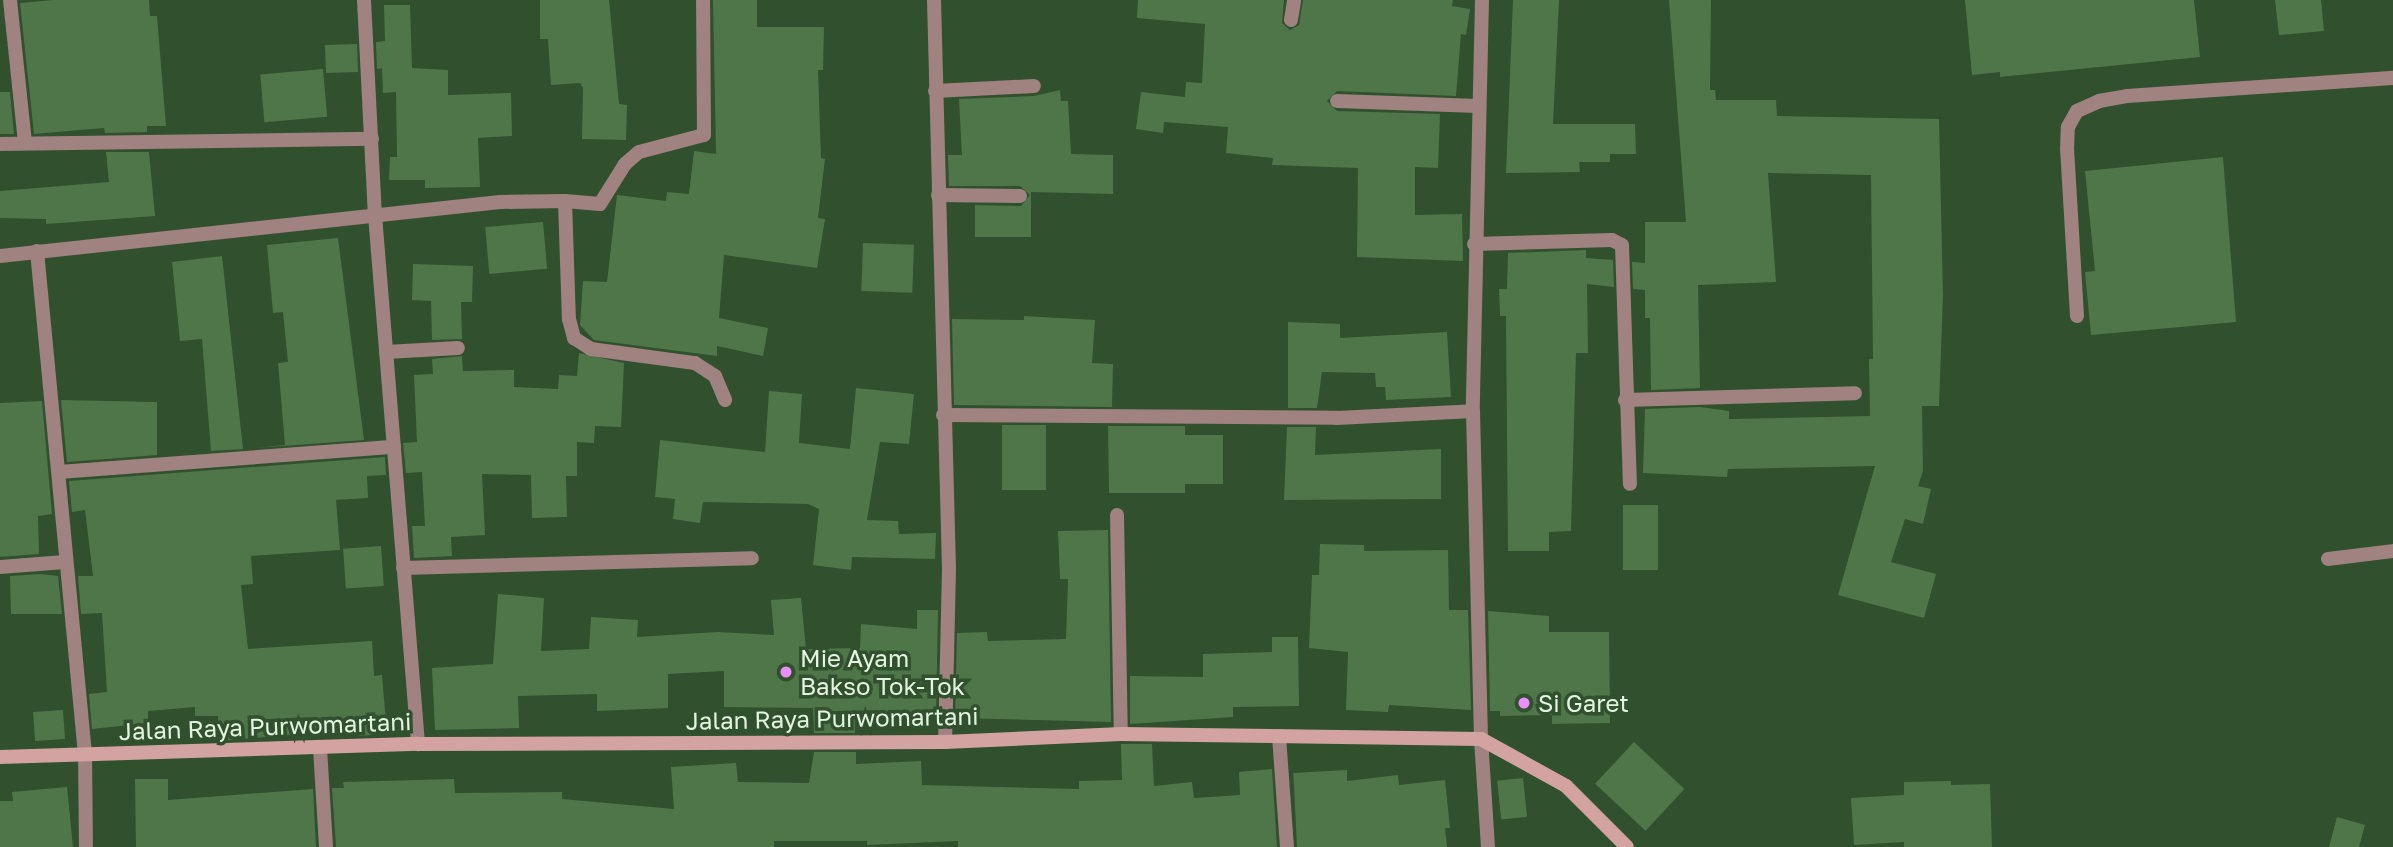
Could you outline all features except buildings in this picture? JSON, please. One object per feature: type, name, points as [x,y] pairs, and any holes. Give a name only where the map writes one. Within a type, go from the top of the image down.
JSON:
[{"type":"street","points":[[10,0],[25,142]]},
{"type":"street","points":[[364,0],[375,215],[418,744]]},
{"type":"street","points":[[0,256],[531,200],[600,204],[625,163],[639,152],[704,135],[703,0]]},
{"type":"street","points":[[934,0],[949,569],[945,742]]},
{"type":"street","points":[[1292,20],[1294,0]]},
{"type":"street","points":[[1482,0],[1474,244],[1473,411],[1480,739],[1488,847]]},
{"type":"street","points":[[2077,316],[2067,150],[2068,127],[2077,111],[2099,101],[2127,96],[2393,78]]},
{"type":"street","points":[[935,91],[1034,86]]},
{"type":"street","points":[[1338,100],[1478,106]]},
{"type":"street","points":[[0,144],[372,139]]},
{"type":"street","points":[[938,195],[1020,196]]},
{"type":"street","points":[[565,201],[569,319],[574,338],[591,349],[695,363],[715,376],[726,400]]},
{"type":"street","points":[[1474,244],[1619,242],[1630,484]]},
{"type":"street","points":[[37,251],[85,754],[86,847]]},
{"type":"street","points":[[386,352],[458,348]]},
{"type":"street","points":[[1625,400],[1855,393]]},
{"type":"street","points":[[943,415],[1337,418],[1473,411]]},
{"type":"street","points":[[59,472],[394,447]]},
{"type":"street","points":[[1117,516],[1121,734]]},
{"type":"street","points":[[2328,559],[2393,551]]},
{"type":"street","points":[[403,568],[752,558]]},
{"type":"street","points":[[0,567],[65,562]]},
{"type":"street","name":"Jalan Raya Purwomartani","points":[[0,757],[418,744],[945,742],[1121,734],[1480,739],[1566,786],[1627,847]]},
{"type":"street","points":[[1279,736],[1287,847]]},
{"type":"street","points":[[320,748],[326,847]]},
{"type":"place","name":"Mie Ayam Bakso Tok-Tok","points":[[786,672]]},
{"type":"place","name":"Si Garet","points":[[1524,703]]}]
